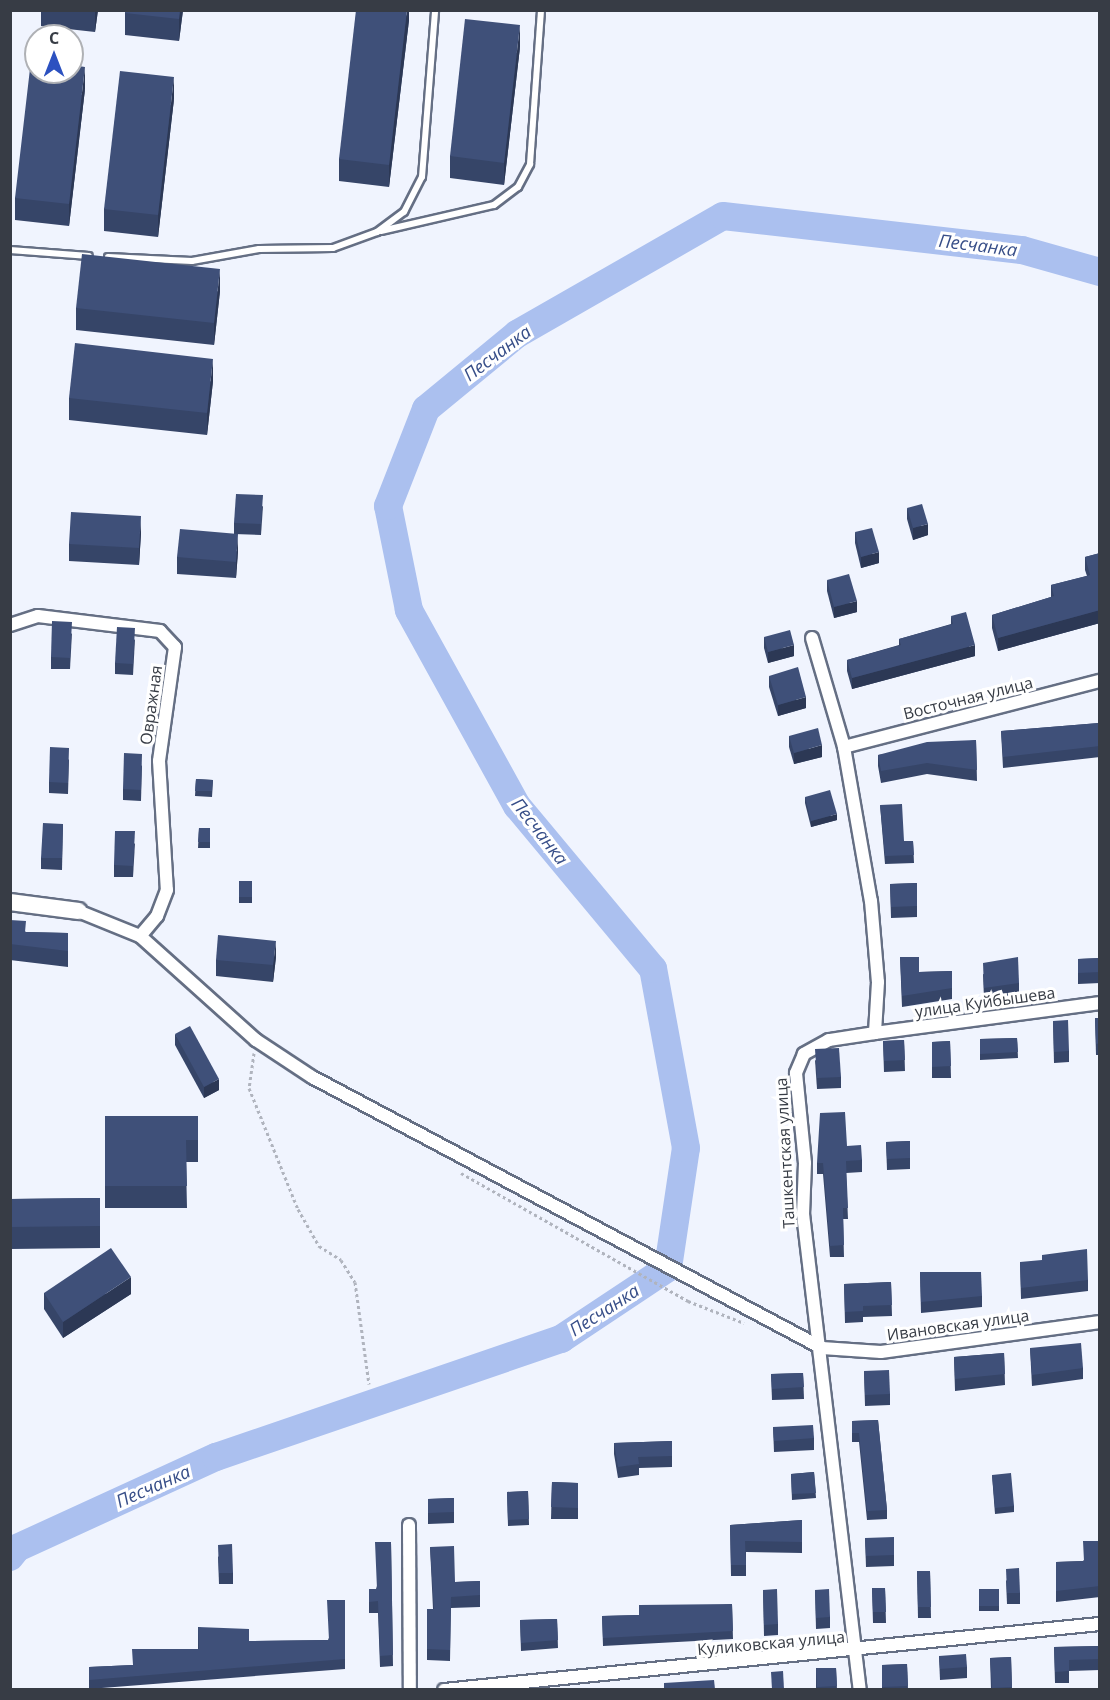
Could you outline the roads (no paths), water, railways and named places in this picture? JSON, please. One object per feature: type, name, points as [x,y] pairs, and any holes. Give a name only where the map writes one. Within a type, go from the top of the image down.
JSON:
[{"type":"street","name":"Овражная","points":[[10,625],[38,616],[160,631],[175,647],[159,762],[167,890],[157,916],[140,936]]},
{"type":"street","points":[[812,638],[844,747],[871,901],[878,982],[875,1033]]},
{"type":"street","name":"Восточная улица","points":[[844,747],[1100,681]]},
{"type":"street","points":[[10,902],[78,911],[140,936],[256,1040],[384,1119],[822,1348]]},
{"type":"street","name":"улица Куйбышева","points":[[875,1033],[1100,1003]]},
{"type":"street","name":"Ташкентская улица","points":[[860,1689],[822,1348],[802,1214],[806,1163],[796,1074],[804,1054],[829,1040],[875,1033]]},
{"type":"street","name":"Ивановская улица","points":[[822,1348],[881,1352],[1100,1322]]},
{"type":"street","points":[[409,1525],[410,1689]]},
{"type":"street","name":"Куликовская улица","points":[[444,1689],[855,1652],[1100,1624]]},
{"type":"lane","points":[[378,232],[404,212],[422,177],[435,10]]},
{"type":"lane","points":[[10,250],[192,261],[259,249],[333,248],[378,232],[494,205],[518,188],[530,164],[541,10]]},
{"type":"waterway","name":"Песчанка","points":[[10,1557],[17,1548],[216,1457],[561,1339],[668,1268],[686,1148],[653,969],[517,806],[409,610],[388,506],[426,409],[517,334],[723,216],[1022,250],[1100,272]]}]
